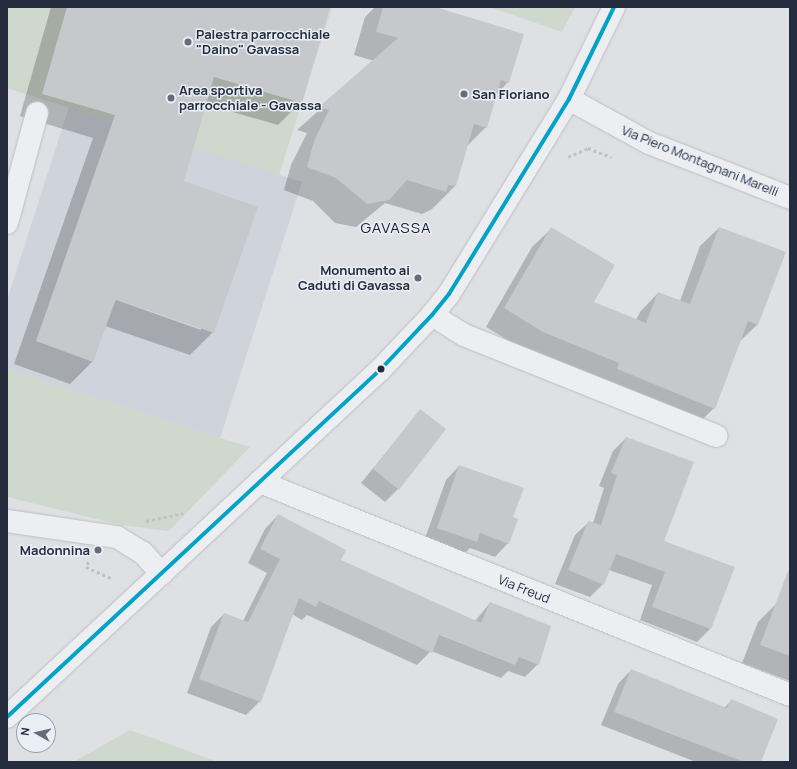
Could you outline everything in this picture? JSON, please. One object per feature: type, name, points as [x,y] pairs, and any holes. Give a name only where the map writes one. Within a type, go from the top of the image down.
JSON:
[{"type":"street","points":[[7,717],[381,369],[432,315],[449,294],[569,99],[614,7]]},
{"type":"street","name":"Via Piero Montagnani Marelli","points":[[569,99],[649,143],[790,198]]},
{"type":"street","points":[[7,223],[36,113]]},
{"type":"street","points":[[432,315],[464,335],[717,436]]},
{"type":"street","name":"Via Freud","points":[[260,482],[790,695]]},
{"type":"street","points":[[7,521],[117,537],[143,552],[162,574]]},
{"type":"path","points":[[142,522],[186,512]]},
{"type":"path","points":[[100,535],[86,567],[120,582]]},
{"type":"shaded area","name":"Area sportiva parrocchiale - Gavassa","points":[[7,7],[332,7],[279,175],[7,88]]},
{"type":"shaded area","points":[[490,7],[575,7],[562,32]]},
{"type":"shaded area","points":[[69,107],[302,182],[220,438],[7,369],[7,300]]},
{"type":"shaded area","points":[[7,369],[250,447],[169,531],[121,525],[7,497]]},
{"type":"shaded area","points":[[130,730],[218,762],[73,762]]},
{"type":"building","points":[[67,7],[330,7],[302,103],[214,77],[184,181],[258,207],[214,333],[116,299],[93,362],[36,341],[115,115],[42,94]]},
{"type":"building","points":[[383,7],[435,7],[524,34],[509,83],[501,80],[487,128],[474,124],[456,186],[448,185],[446,192],[407,180],[389,200],[367,204],[336,178],[307,167],[314,141],[329,110],[319,107],[398,38],[376,32]]},
{"type":"building","points":[[551,227],[615,265],[594,302],[646,323],[658,292],[690,304],[719,227],[786,252],[758,325],[748,321],[715,409],[617,369],[619,363],[543,332],[504,308]]},
{"type":"building","points":[[420,409],[446,429],[399,490],[373,469]]},
{"type":"building","points":[[626,437],[694,462],[664,541],[735,567],[711,629],[652,607],[665,572],[616,554],[604,585],[568,570],[588,521],[601,525],[617,475],[611,473]]},
{"type":"building","points":[[459,465],[524,488],[513,517],[518,519],[509,544],[480,533],[477,542],[437,528]]},
{"type":"building","points":[[278,514],[346,550],[341,560],[481,623],[490,602],[551,626],[539,665],[519,657],[515,665],[439,635],[432,653],[319,601],[316,607],[299,598],[261,702],[199,679],[224,613],[248,622],[280,559],[260,549]]},
{"type":"building","points":[[788,571],[790,572],[790,656],[760,645]]},
{"type":"building","points":[[631,669],[727,708],[731,699],[778,719],[761,762],[744,762],[614,712]]},
{"type":"transit line","points":[[7,717],[381,369],[432,315],[449,294],[569,99],[614,7]]},
{"type":"place","name":"Palestra parrocchiale \"Daino\" Gavassa","points":[[188,42]]},
{"type":"place","name":"San Floriano","points":[[464,94]]},
{"type":"place","name":"Area sportiva parrocchiale - Gavassa","points":[[171,98]]},
{"type":"place","name":"Monumento ai Caduti di Gavassa","points":[[418,278]]},
{"type":"place","name":"Madonnina","points":[[98,550]]},
{"type":"district","name":"GAVASSA","points":[[396,228]]}]
